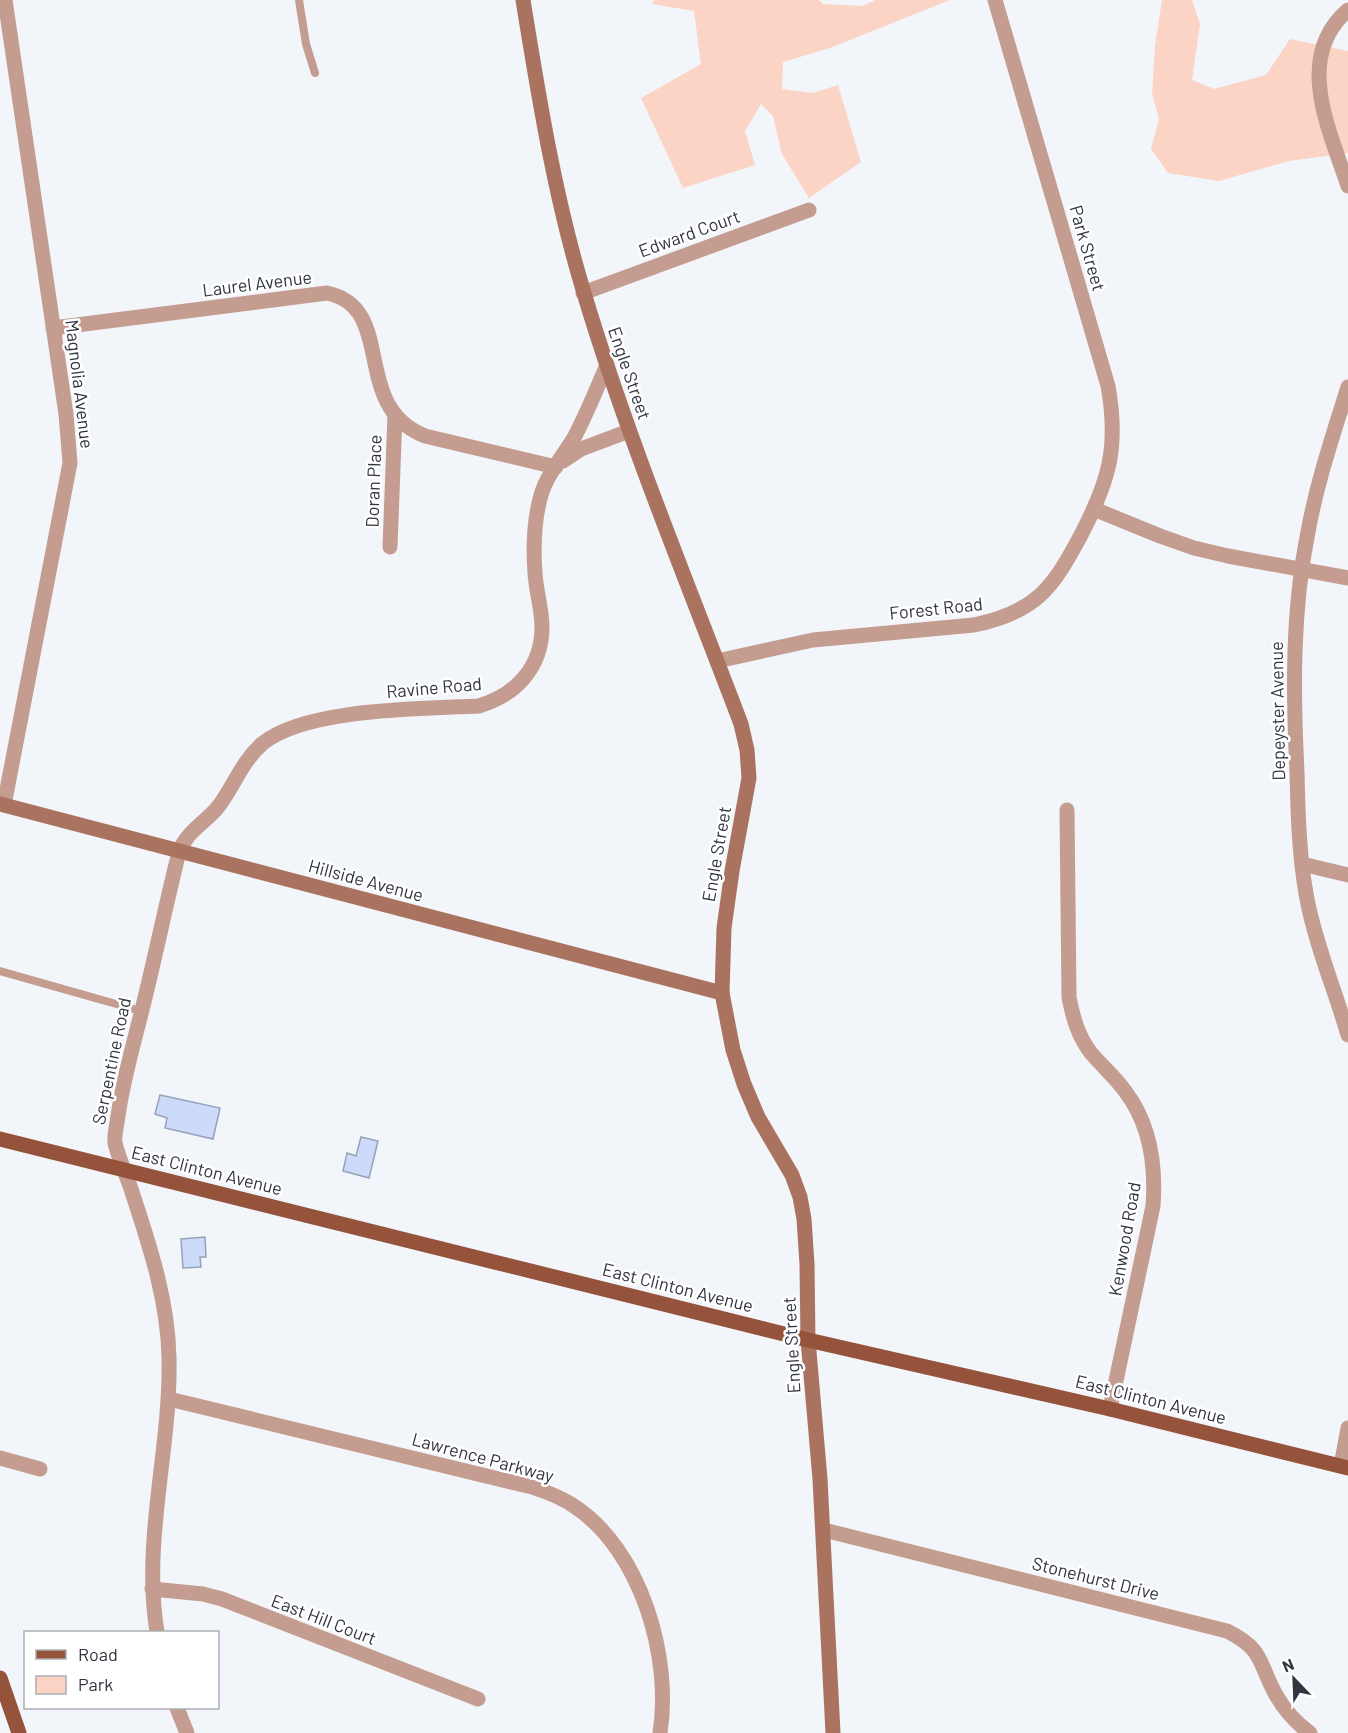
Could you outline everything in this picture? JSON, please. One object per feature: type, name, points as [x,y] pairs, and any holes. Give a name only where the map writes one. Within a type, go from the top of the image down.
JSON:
[{"type":"main road","name":"East Clinton Avenue","points":[[0,1139],[808,1340],[1110,1409],[1344,1467]]},
{"type":"main road","points":[[0,1678],[19,1733]]},
{"type":"street","name":"Magnolia Avenue","points":[[2,805],[70,463],[68,430],[6,0]]},
{"type":"street","name":"Engle Street","points":[[523,0],[542,115],[569,239],[584,293],[629,431],[741,724],[747,750],[749,778],[724,928],[722,993],[733,1050],[744,1084],[758,1117],[792,1175],[800,1197],[804,1219],[808,1340],[824,1530],[833,1733]]},
{"type":"street","name":"Park Street","points":[[995,0],[1108,386],[1112,410],[1112,450],[1105,484],[1094,509]]},
{"type":"street","points":[[1348,10],[1331,30],[1323,46],[1318,77],[1327,124],[1348,186]]},
{"type":"street","name":"Edward Court","points":[[584,293],[809,210]]},
{"type":"street","name":"Laurel Avenue","points":[[53,328],[327,293],[340,296],[351,302],[360,312],[365,323],[382,394],[395,416],[405,426],[425,436],[555,467]]},
{"type":"street","name":"Ravine Road","points":[[179,852],[186,838],[217,807],[249,757],[264,743],[282,732],[333,717],[367,712],[478,706],[500,698],[520,683],[537,657],[541,641],[542,625],[535,571],[535,541],[542,493],[555,467],[576,435],[607,365]]},
{"type":"street","name":"Depeyster Avenue","points":[[1348,387],[1319,482],[1301,568],[1294,670],[1302,864],[1317,939],[1348,1035]]},
{"type":"street","name":"Doran Place","points":[[390,547],[395,416]]},
{"type":"street","points":[[555,467],[582,449],[629,431]]},
{"type":"street","points":[[1094,509],[1194,548],[1348,578]]},
{"type":"street","name":"Forest Road","points":[[717,661],[813,640],[974,626],[996,621],[1016,612],[1046,590],[1060,574],[1094,509]]},
{"type":"street","name":"Hillside Avenue","points":[[2,805],[722,993]]},
{"type":"street","name":"Kenwood Road","points":[[1067,810],[1069,997],[1073,1019],[1092,1054],[1126,1092],[1138,1112],[1153,1156],[1155,1181],[1154,1206],[1110,1409]]},
{"type":"street","name":"Serpentine Road","points":[[157,1631],[152,1589],[154,1530],[169,1399],[169,1355],[158,1277],[115,1141],[120,1098],[129,1054],[179,852]]},
{"type":"street","points":[[1302,864],[1348,875]]},
{"type":"street","name":"Lawrence Parkway","points":[[169,1399],[532,1487],[575,1506],[608,1537],[642,1593],[651,1618],[662,1678],[663,1704],[660,1733]]},
{"type":"street","points":[[1344,1467],[1348,1428]]},
{"type":"street","points":[[0,1458],[40,1469]]},
{"type":"street","name":"Stonehurst Drive","points":[[824,1530],[1227,1631],[1241,1638],[1254,1650],[1263,1663],[1275,1694],[1286,1711],[1310,1733]]},
{"type":"street","name":"East Hill Court","points":[[152,1589],[202,1594],[222,1599],[478,1699]]},
{"type":"street","points":[[178,1709],[187,1733]]},
{"type":"lane","points":[[299,0],[306,44],[315,73]]},
{"type":"lane","points":[[0,971],[141,1011]]},
{"type":"green space","points":[[654,0],[819,0],[823,4],[863,6],[875,0],[950,0],[830,48],[783,62],[782,89],[813,93],[838,85],[861,162],[809,198],[782,154],[773,116],[761,104],[745,131],[755,165],[683,188],[641,98],[701,64],[694,11],[652,4]]},
{"type":"green space","points":[[1162,0],[1192,0],[1200,24],[1192,80],[1214,89],[1266,75],[1290,39],[1348,51],[1348,153],[1289,161],[1219,181],[1168,173],[1151,149],[1159,119],[1152,94],[1155,45]]},
{"type":"building","points":[[160,1095],[220,1108],[213,1139],[165,1128],[167,1118],[155,1114]]},
{"type":"building","points":[[361,1137],[378,1141],[369,1178],[343,1171],[347,1153],[356,1156]]},
{"type":"building","points":[[205,1237],[206,1257],[200,1257],[201,1267],[183,1268],[181,1239]]}]
